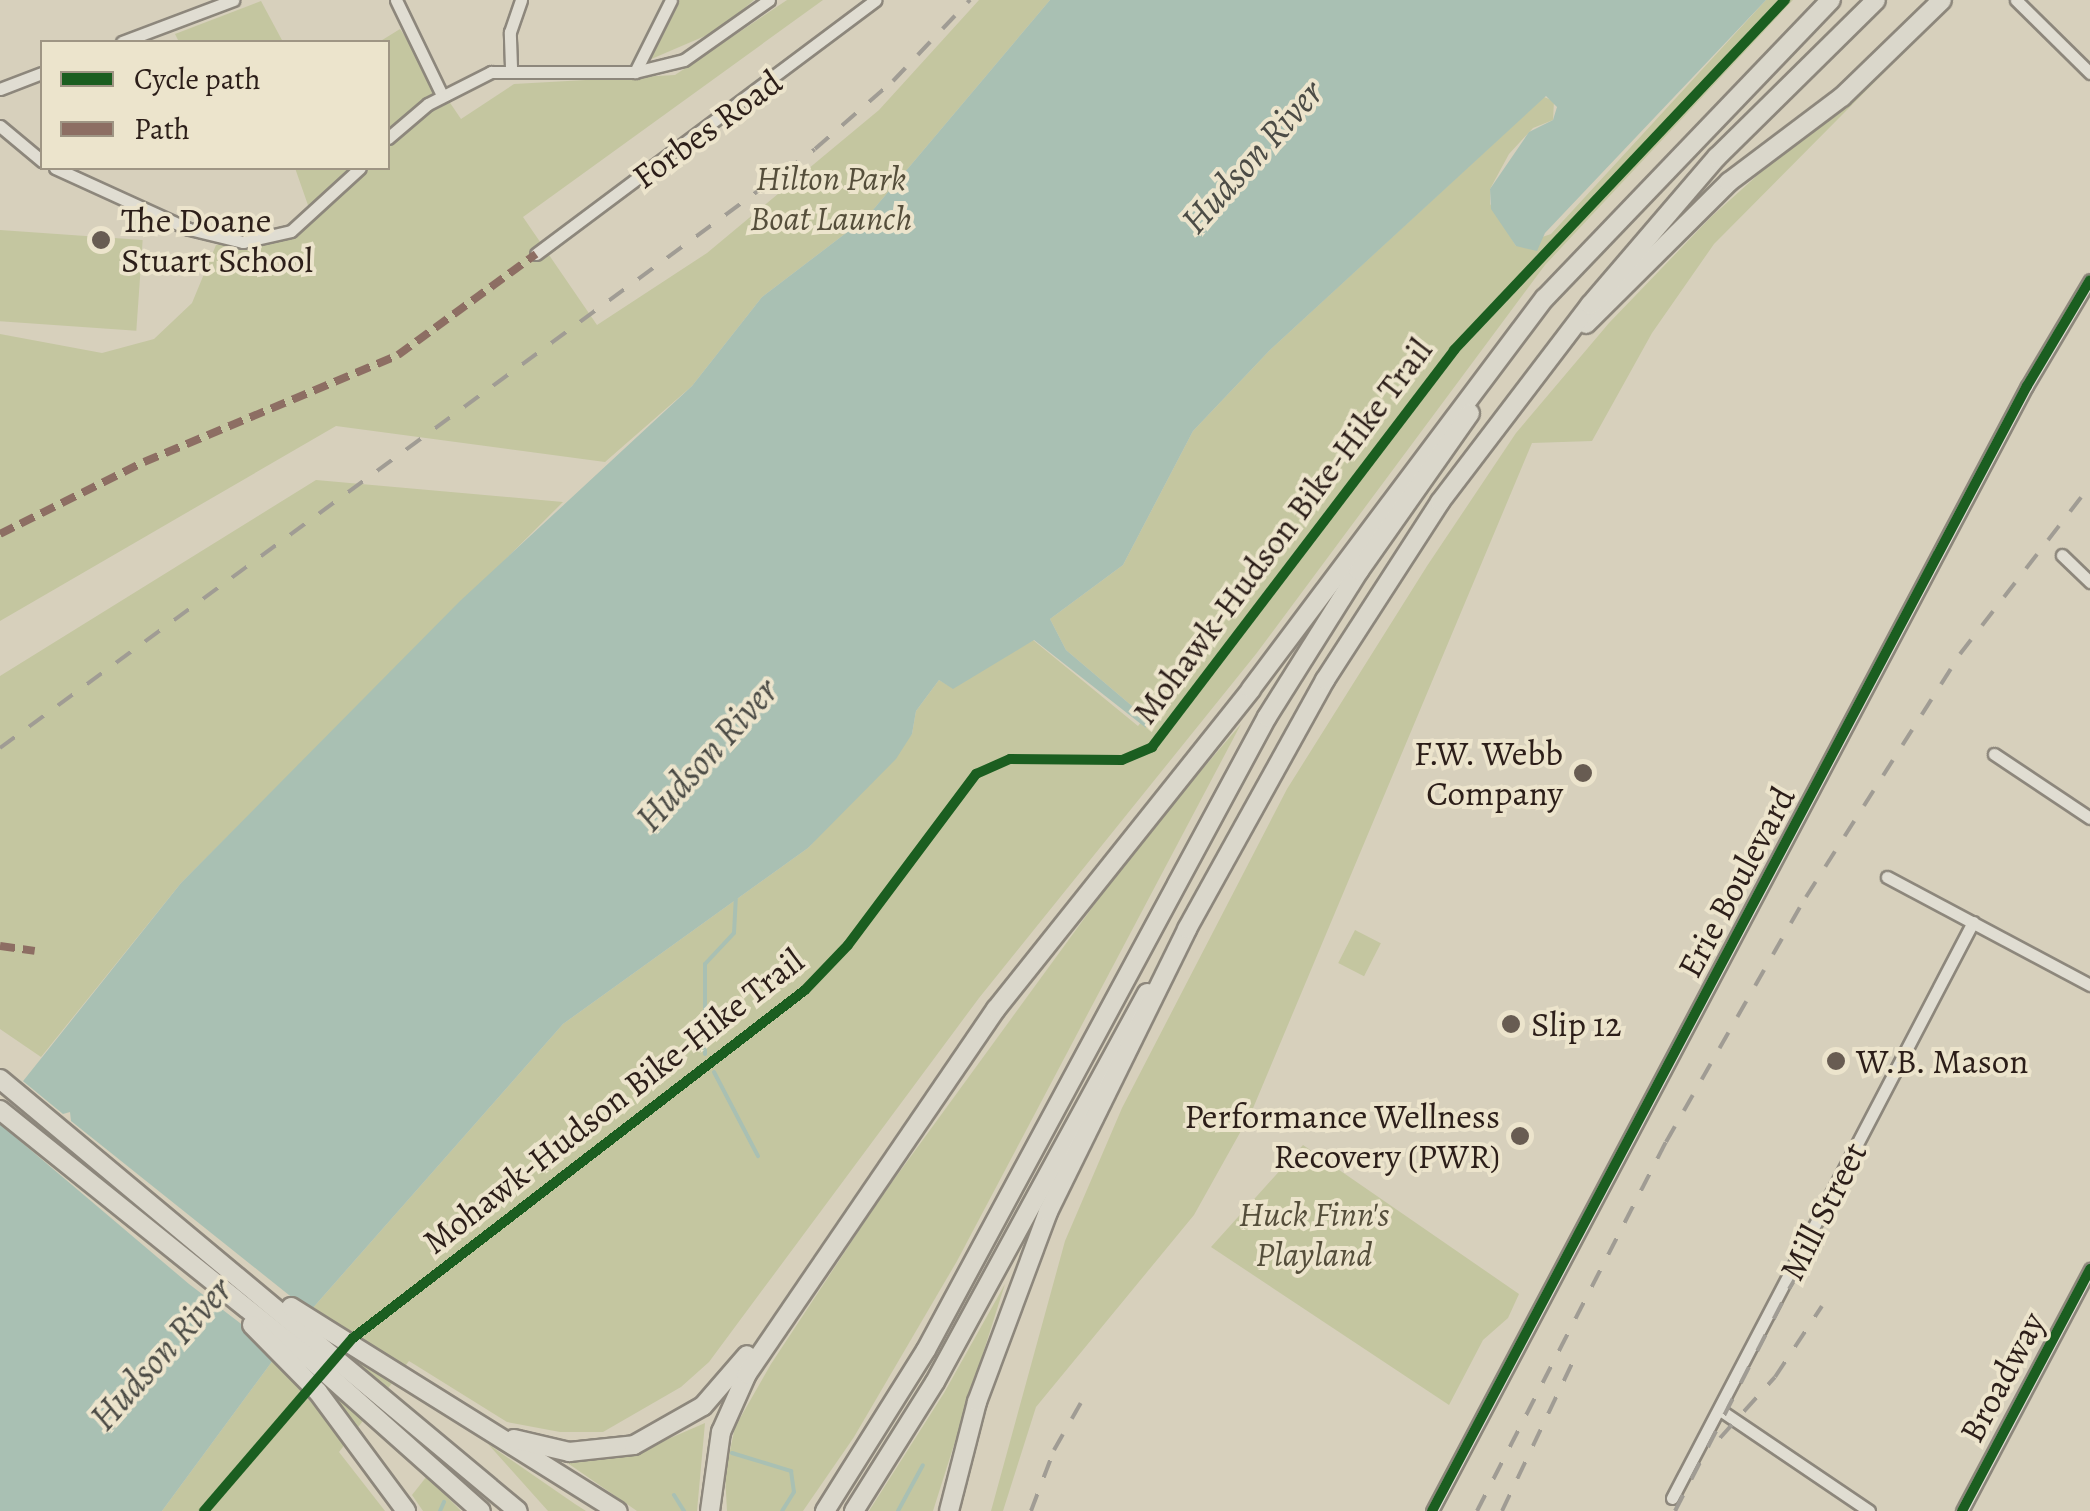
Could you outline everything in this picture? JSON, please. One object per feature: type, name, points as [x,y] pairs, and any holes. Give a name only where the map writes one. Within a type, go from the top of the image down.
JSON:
[{"type":"highway","points":[[710,1511],[712,1475],[742,1384],[827,1253],[1036,957],[1250,689],[1517,332],[1831,0]]},
{"type":"highway","points":[[854,1511],[942,1369],[1134,1014],[1188,929],[1362,620],[1545,361],[1674,203],[1876,0]]},
{"type":"highway","points":[[1545,361],[1729,182],[1842,97],[1942,0]]},
{"type":"highway","points":[[825,1511],[934,1336],[1304,656],[1424,475],[1606,234]]},
{"type":"highway","points":[[948,1511],[996,1351],[1054,1200],[1188,929]]},
{"type":"highway","points":[[0,1078],[518,1511]]},
{"type":"highway","points":[[0,1110],[434,1467],[482,1511]]},
{"type":"highway","points":[[90,1184],[294,1366],[403,1508]]},
{"type":"highway","points":[[212,1253],[339,1342],[618,1511]]},
{"type":"highway","points":[[470,1420],[518,1441],[569,1452],[618,1448],[664,1432],[715,1396],[827,1253]]},
{"type":"highway","points":[[958,1511],[996,1351]]},
{"type":"street","points":[[127,40],[233,0]]},
{"type":"street","points":[[396,0],[442,95]]},
{"type":"street","points":[[511,67],[510,32],[520,0]]},
{"type":"street","points":[[636,72],[671,0]]},
{"type":"street","points":[[390,136],[442,95],[511,67],[636,72],[706,51],[769,0]]},
{"type":"street","name":"Forbes Road","points":[[536,254],[875,0]]},
{"type":"street","points":[[2016,0],[2090,73]]},
{"type":"street","points":[[0,90],[40,74]]},
{"type":"street","points":[[0,126],[40,159]]},
{"type":"street","points":[[59,170],[189,229],[243,242],[291,231],[358,170]]},
{"type":"street","name":"Erie Boulevard","points":[[1432,1511],[2027,386],[2090,280]]},
{"type":"street","points":[[2062,555],[2090,582]]},
{"type":"street","points":[[1994,754],[2090,818]]},
{"type":"street","points":[[1887,877],[2090,985]]},
{"type":"street","name":"Mill Street","points":[[1672,1498],[1973,922]]},
{"type":"street","name":"Broadway","points":[[1962,1511],[2090,1269]]},
{"type":"street","points":[[1720,1410],[1869,1511]]},
{"type":"green space","points":[[679,0],[754,0],[719,30],[649,60]]},
{"type":"green space","name":"Hilton Park Boat Launch","points":[[787,0],[823,0],[523,217],[597,325],[707,253],[879,110],[979,0],[1050,0],[867,217],[762,297],[692,386],[605,462],[336,426],[0,621],[0,334],[102,353],[154,339],[192,303],[216,245],[253,242],[291,225],[309,208],[296,170],[390,170],[390,40],[382,40],[400,29],[461,119],[514,84],[675,75]]},
{"type":"green space","points":[[1766,0],[1793,0],[1545,265],[1256,654],[979,998],[709,1362],[681,1387],[603,1432],[560,1432],[507,1422],[409,1361],[339,1452],[385,1511],[162,1511],[304,1318],[563,1024],[808,848],[912,734],[916,711],[939,680],[953,688],[1033,640],[1138,726],[1145,717],[1066,650],[1050,619],[1123,565],[1193,431],[1269,351],[1544,97],[1554,101],[1553,120],[1533,128],[1509,154],[1490,189],[1490,204],[1516,246],[1551,234]]},
{"type":"green space","points":[[1956,0],[1714,244],[1652,333],[1592,441],[1532,443],[1251,1113],[1194,1215],[1036,1407],[1003,1511],[991,1511],[1065,1241],[1122,1108],[1287,789],[1427,566],[1516,433],[1609,323],[1711,217],[1780,155],[1841,112]]},
{"type":"green space","points":[[261,1],[282,40],[178,40],[175,34]]},
{"type":"green space","points":[[0,230],[143,240],[136,331],[0,321]]},
{"type":"green space","points":[[316,480],[563,502],[181,883],[41,1057],[0,1029],[0,676]]},
{"type":"green space","points":[[1241,724],[957,1261],[854,1437],[803,1511],[727,1511],[725,1474],[735,1427],[771,1364],[879,1200],[1140,842]]},
{"type":"green space","points":[[1355,930],[1381,943],[1364,976],[1338,963]]},
{"type":"green space","name":"Huck Finn's Playland","points":[[1303,1145],[1519,1294],[1508,1318],[1483,1340],[1449,1405],[1211,1247]]},
{"type":"green space","points":[[1005,1284],[933,1511],[869,1511],[944,1393]]},
{"type":"green space","points":[[705,1423],[697,1511],[637,1511],[566,1462],[629,1456]]},
{"type":"green space","points":[[488,1444],[575,1504],[586,1511],[548,1511]]},
{"type":"green space","points":[[427,1476],[461,1511],[423,1511],[412,1495]]},
{"type":"water","name":"Hudson River","points":[[1050,0],[1766,0],[1545,233],[1537,251],[1516,246],[1491,209],[1490,189],[1529,132],[1553,120],[1557,107],[1546,96],[1269,351],[1193,431],[1123,565],[1050,619],[1066,650],[1145,717],[1146,728],[1034,640],[953,689],[939,680],[916,711],[912,734],[896,759],[808,848],[563,1024],[304,1318],[162,1511],[0,1511],[0,1110],[181,883],[460,601],[692,386],[762,297],[867,217]]},
{"type":"pier","points":[[18,1077],[63,1114],[70,1112],[71,1121],[314,1315],[257,1336],[189,1284],[0,1124],[0,1102]]},
{"type":"waterway","points":[[705,1054],[705,964],[734,933],[736,899]]},
{"type":"waterway","points":[[714,1072],[758,1156]]},
{"type":"waterway","points":[[732,1453],[791,1471],[794,1492],[782,1511]]},
{"type":"waterway","points":[[898,1511],[923,1465]]},
{"type":"waterway","points":[[674,1495],[684,1511]]},
{"type":"waterway","points":[[440,1511],[444,1502]]},
{"type":"railway","points":[[0,748],[815,149],[893,81],[970,0]]},
{"type":"railway","points":[[1477,1511],[1666,1142],[1806,897],[1960,654],[2090,486]]},
{"type":"railway","points":[[1675,1511],[1789,1289],[1832,1218]]},
{"type":"railway","points":[[1720,1438],[1775,1377],[1822,1306]]},
{"type":"railway","points":[[1502,1511],[1575,1357]]},
{"type":"railway","points":[[1031,1511],[1054,1450],[1082,1401]]},
{"type":"marked path","points":[[0,534],[144,462],[398,355],[536,254]]},
{"type":"marked path","points":[[0,946],[35,951]]},
{"type":"cycle path","name":"Mohawk-Hudson Bike-Hike Trail","points":[[204,1511],[353,1338],[805,990],[848,945],[976,774],[1010,759],[1122,760],[1152,747],[1454,350],[1785,0]]},
{"type":"cycle path","points":[[1432,1511],[2027,386],[2090,280]]},
{"type":"cycle path","points":[[1962,1511],[2090,1269]]},
{"type":"place","name":"The Doane Stuart School","points":[[101,240]]},
{"type":"place","name":"F.W. Webb Company","points":[[1583,773]]},
{"type":"place","name":"Slip 12","points":[[1511,1024]]},
{"type":"place","name":"W.B. Mason","points":[[1836,1061]]},
{"type":"place","name":"Performance Wellness Recovery (PWR)","points":[[1520,1136]]}]
